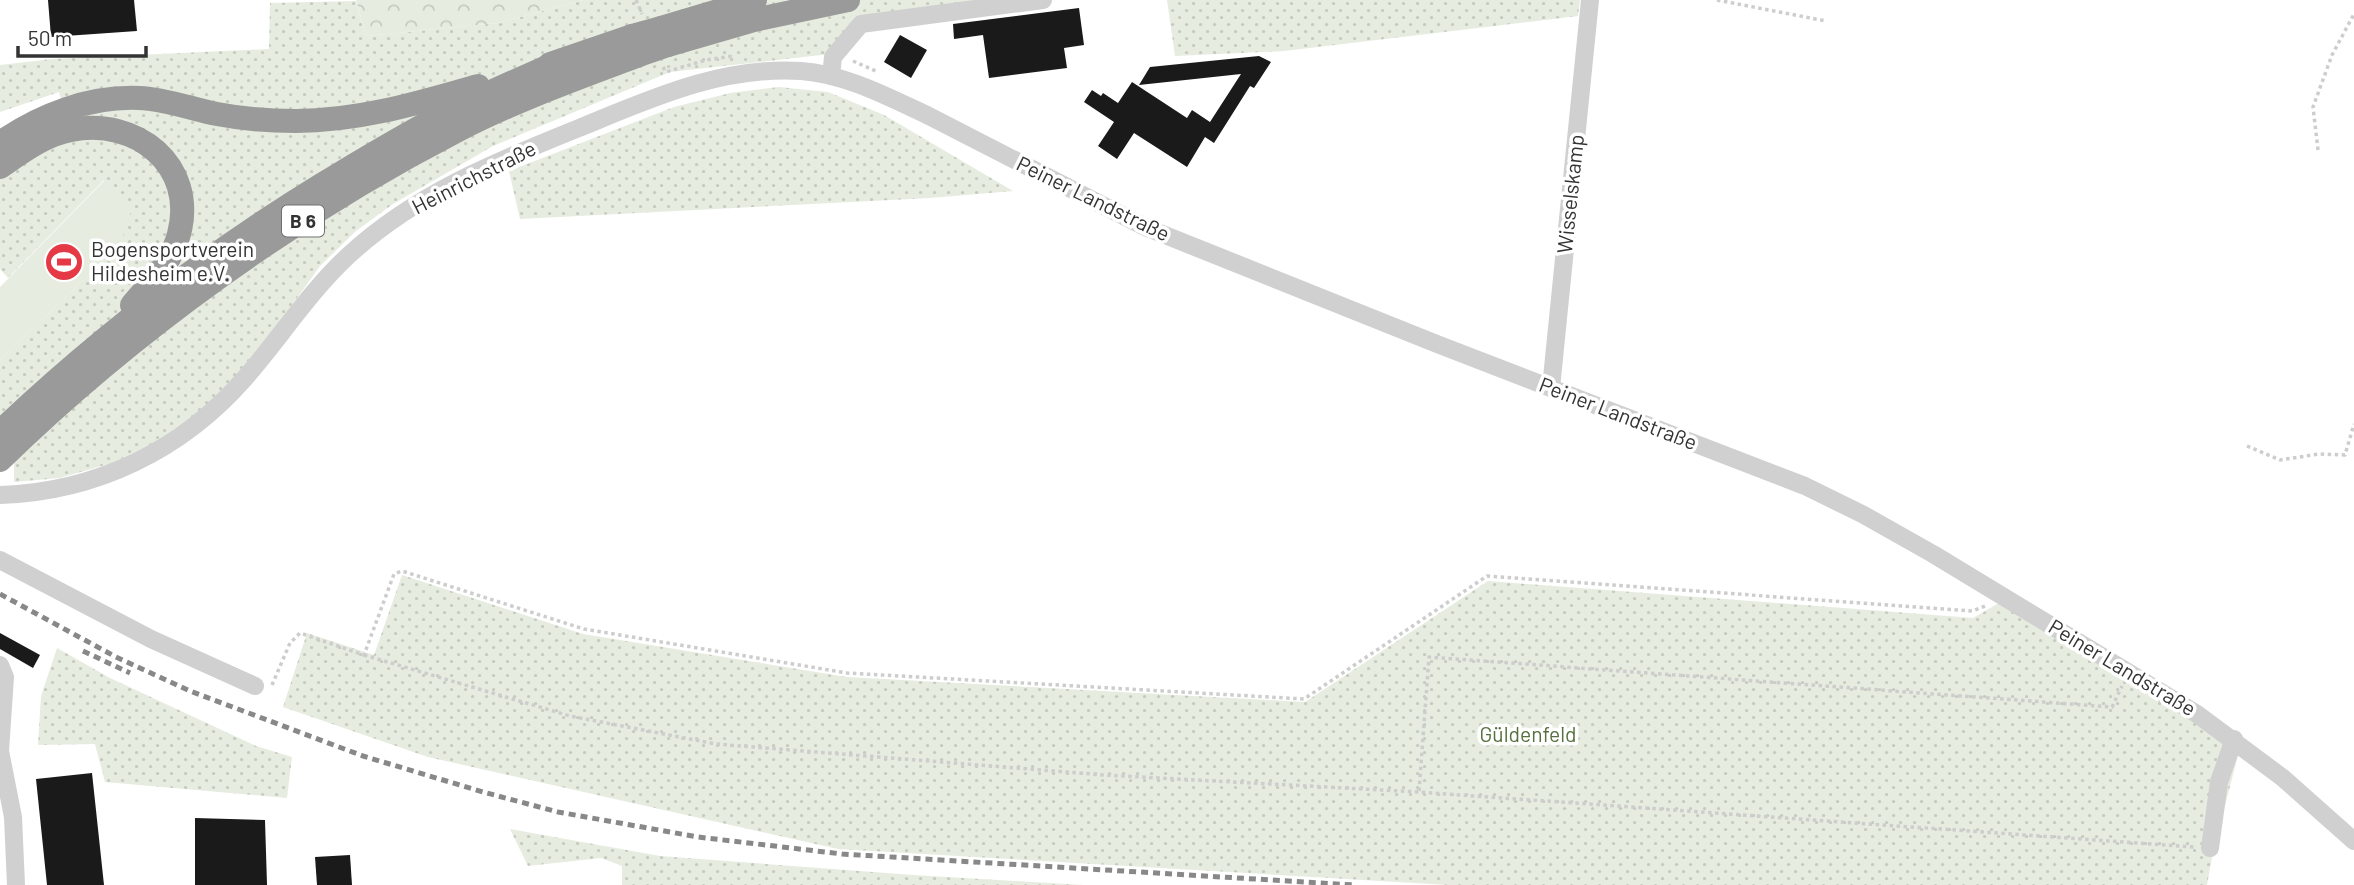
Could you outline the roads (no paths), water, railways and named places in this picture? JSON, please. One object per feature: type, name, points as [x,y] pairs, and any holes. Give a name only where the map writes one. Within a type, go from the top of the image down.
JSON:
[{"type":"highway","name":"B 6","points":[[3,448],[126,348],[252,255],[354,188],[471,124],[635,46],[755,0]]},
{"type":"highway","name":"B 6","points":[[664,36],[848,0]]},
{"type":"highway","name":"B 6","points":[[3,448],[89,351],[192,271],[299,199],[442,116],[564,60],[635,46]]},
{"type":"highway","points":[[0,143],[11,130],[64,110],[120,98],[164,101],[241,118],[297,121],[349,118],[391,110],[564,60]]},
{"type":"highway","points":[[0,167],[41,140],[69,130],[99,127],[123,131],[145,141],[167,164],[176,179],[182,222],[172,252],[131,307],[89,351]]},
{"type":"street","points":[[831,76],[833,57],[861,24],[1043,0]]},
{"type":"street","name":"Wisselskamp","points":[[1551,388],[1590,0]]},
{"type":"street","name":"Heinrichstraße","points":[[0,495],[38,493],[97,479],[178,439],[226,399],[325,279],[349,255],[376,232],[428,196],[482,169],[674,89],[743,74],[800,71],[831,76]]},
{"type":"street","name":"Peiner Landstraße","points":[[831,76],[894,99],[1145,227],[1805,486],[1862,514],[2197,714],[2283,778],[2354,841]]},
{"type":"street","points":[[0,560],[151,639],[255,685]]},
{"type":"street","points":[[0,665],[5,677],[1,751],[13,817],[16,885]]},
{"type":"street","points":[[2210,848],[2219,782],[2234,739]]},
{"type":"railway","points":[[0,594],[116,657],[190,691],[363,756],[558,812],[698,837],[842,854],[1354,885]]},
{"type":"railway","points":[[83,651],[130,673]]},
{"type":"place","name":"Bogensportverein Hildesheim e.V.","points":[[64,262]]},
{"type":"park label","name":"Güldenfeld","points":[[1528,735]]}]
